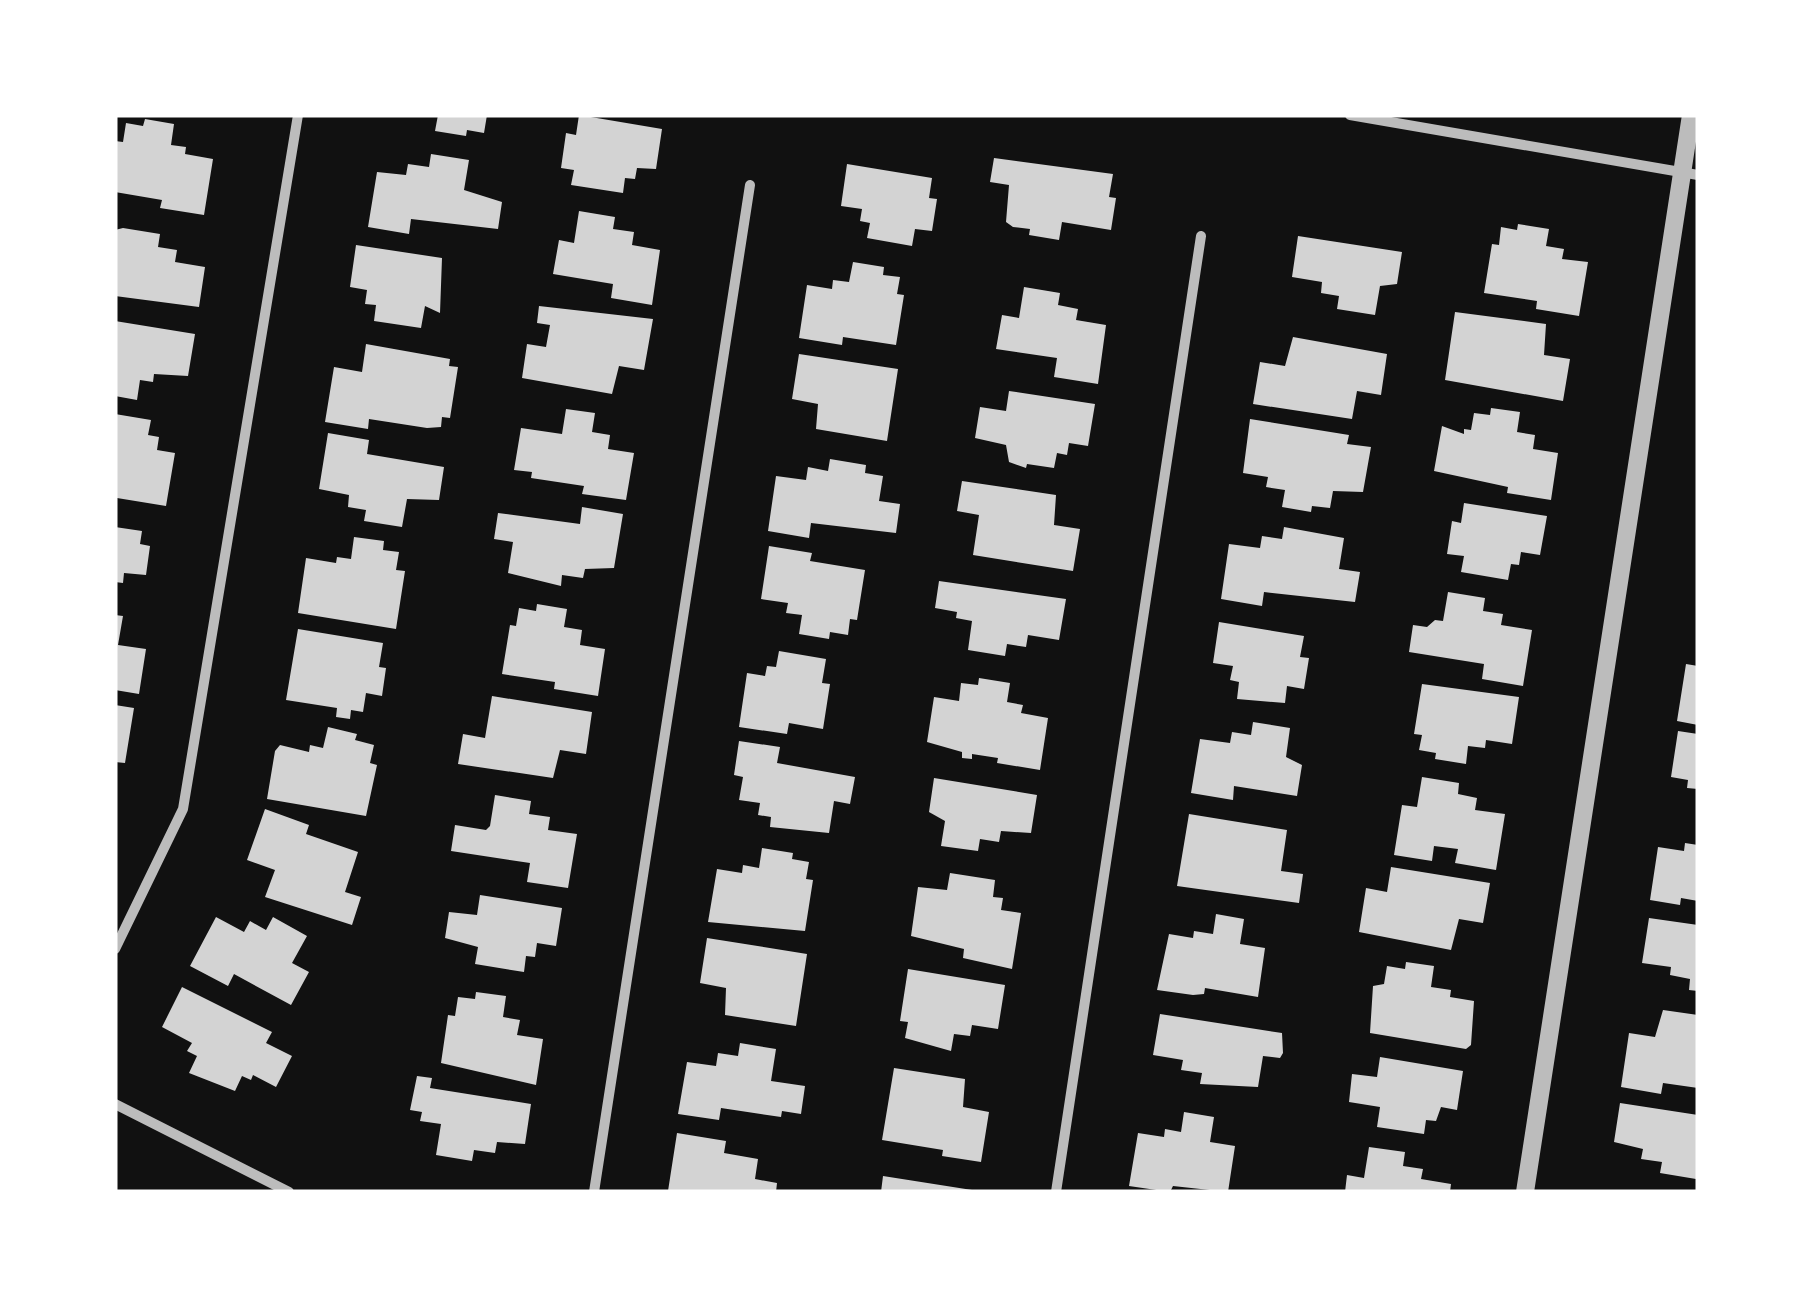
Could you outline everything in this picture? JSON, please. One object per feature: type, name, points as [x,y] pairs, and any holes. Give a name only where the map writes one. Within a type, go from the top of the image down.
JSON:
[{"type":"street","points":[[115,949],[183,809],[298,115]]},
{"type":"street","points":[[1350,115],[1690,174]]},
{"type":"street","points":[[1525,1192],[1690,174],[1690,115]]},
{"type":"street","points":[[594,1192],[750,185]]},
{"type":"street","points":[[1056,1192],[1201,236]]},
{"type":"street","points":[[115,1104],[290,1192]]},
{"type":"building","points":[[438,115],[487,115],[484,133],[467,130],[466,136],[435,131]]},
{"type":"building","points":[[579,115],[662,129],[656,169],[637,168],[635,179],[625,178],[623,193],[571,185],[574,170],[561,168],[566,133],[576,135]]},
{"type":"building","points":[[145,119],[174,124],[171,145],[186,147],[185,154],[213,159],[204,215],[160,208],[162,200],[115,192],[115,141],[123,142],[126,123],[143,126]]},
{"type":"building","points":[[431,154],[469,160],[464,190],[502,202],[498,229],[411,219],[409,234],[368,227],[377,172],[406,175],[408,164],[429,167]]},
{"type":"building","points":[[994,158],[1113,174],[1109,197],[1116,198],[1111,230],[1062,222],[1059,240],[1029,235],[1030,229],[1013,227],[1006,222],[1009,185],[990,182]]},
{"type":"building","points":[[847,164],[932,178],[929,198],[937,199],[932,231],[915,229],[912,246],[867,238],[870,223],[860,221],[862,209],[841,206]]},
{"type":"building","points":[[579,211],[615,217],[613,229],[634,232],[632,245],[660,250],[652,305],[611,298],[613,284],[553,274],[559,240],[574,243]]},
{"type":"building","points":[[1518,224],[1549,229],[1546,246],[1564,249],[1562,259],[1588,262],[1579,316],[1536,309],[1537,301],[1484,293],[1492,244],[1499,245],[1501,227],[1517,230]]},
{"type":"building","points":[[115,230],[160,234],[158,247],[177,250],[175,262],[205,267],[199,307],[115,296]]},
{"type":"building","points":[[1298,236],[1402,252],[1397,284],[1380,286],[1375,315],[1337,309],[1339,296],[1321,293],[1322,282],[1292,277]]},
{"type":"building","points":[[356,245],[442,258],[440,313],[425,306],[421,328],[374,321],[376,305],[365,304],[367,290],[350,287]]},
{"type":"building","points":[[853,262],[884,267],[883,275],[900,277],[897,294],[904,295],[896,345],[843,337],[842,345],[799,338],[807,285],[832,289],[833,280],[849,282]]},
{"type":"building","points":[[1024,287],[1060,293],[1058,305],[1078,309],[1076,320],[1106,325],[1098,384],[1054,377],[1057,358],[996,349],[1002,315],[1019,318]]},
{"type":"building","points":[[539,306],[653,319],[644,370],[619,366],[612,394],[522,378],[527,344],[546,347],[550,325],[537,323]]},
{"type":"building","points":[[1455,312],[1546,324],[1544,355],[1570,359],[1563,401],[1445,380]]},
{"type":"building","points":[[115,321],[195,334],[188,376],[154,374],[153,382],[140,380],[137,400],[115,396]]},
{"type":"building","points":[[1293,337],[1387,354],[1381,395],[1357,391],[1352,419],[1253,404],[1260,362],[1285,366]]},
{"type":"building","points":[[366,344],[450,359],[449,366],[458,367],[450,418],[442,417],[441,427],[427,428],[369,419],[368,429],[325,422],[334,367],[362,372]]},
{"type":"building","points":[[799,354],[898,369],[887,441],[816,429],[818,404],[792,399]]},
{"type":"building","points":[[1009,391],[1095,404],[1088,446],[1069,443],[1067,455],[1057,453],[1054,468],[1027,464],[1026,468],[1009,462],[1006,445],[975,438],[980,407],[1006,411]]},
{"type":"building","points":[[1491,408],[1520,412],[1517,432],[1535,435],[1533,449],[1558,453],[1551,500],[1507,493],[1508,487],[1434,471],[1442,426],[1464,434],[1464,429],[1471,430],[1474,413],[1490,415]]},
{"type":"building","points":[[566,409],[595,413],[592,432],[610,435],[608,449],[634,453],[626,500],[582,494],[584,486],[531,478],[532,472],[514,470],[521,428],[562,434]]},
{"type":"building","points":[[115,414],[151,420],[148,435],[159,437],[157,450],[175,453],[166,506],[117,498]]},
{"type":"building","points":[[1250,419],[1349,435],[1347,444],[1371,447],[1363,492],[1333,491],[1330,508],[1312,506],[1311,512],[1282,507],[1285,490],[1266,487],[1268,477],[1243,473]]},
{"type":"building","points":[[328,433],[369,440],[367,454],[444,467],[439,500],[407,499],[402,527],[364,521],[366,510],[348,507],[349,495],[319,489]]},
{"type":"building","points":[[830,459],[866,465],[865,473],[883,476],[879,501],[900,504],[896,533],[811,523],[809,538],[768,531],[776,476],[806,480],[808,467],[828,471]]},
{"type":"building","points":[[962,481],[1056,495],[1054,525],[1080,529],[1073,571],[973,555],[979,515],[957,511]]},
{"type":"building","points":[[1464,503],[1547,516],[1540,555],[1521,552],[1519,565],[1511,564],[1508,580],[1461,572],[1464,556],[1447,554],[1452,521],[1461,523]]},
{"type":"building","points":[[582,507],[623,514],[614,568],[585,569],[583,578],[562,575],[561,586],[508,573],[513,542],[494,539],[498,513],[580,524]]},
{"type":"building","points":[[115,527],[142,531],[140,544],[150,546],[146,575],[124,573],[123,583],[115,582]]},
{"type":"building","points":[[1284,527],[1344,538],[1339,569],[1360,572],[1355,602],[1264,592],[1262,606],[1221,599],[1229,544],[1260,548],[1262,536],[1282,539]]},
{"type":"building","points":[[354,537],[384,541],[383,550],[399,552],[396,570],[405,571],[396,629],[298,613],[306,558],[336,563],[337,557],[351,559]]},
{"type":"building","points":[[769,546],[812,553],[810,561],[865,570],[857,620],[850,619],[848,635],[830,632],[829,639],[799,634],[802,615],[786,613],[788,603],[761,599]]},
{"type":"building","points":[[939,581],[1066,599],[1059,640],[1028,635],[1026,647],[1007,644],[1005,656],[968,650],[972,621],[956,618],[957,612],[935,608]]},
{"type":"building","points":[[1448,592],[1485,598],[1483,611],[1503,614],[1501,625],[1532,630],[1523,686],[1482,679],[1484,664],[1409,652],[1413,625],[1427,627],[1435,620],[1443,621]]},
{"type":"building","points":[[537,604],[567,609],[564,627],[582,630],[580,645],[605,649],[598,696],[554,689],[555,682],[502,674],[510,625],[516,626],[519,608],[536,611]]},
{"type":"building","points":[[115,615],[123,616],[118,645],[146,649],[139,694],[115,690]]},
{"type":"building","points":[[1219,622],[1304,636],[1300,657],[1309,658],[1304,689],[1287,686],[1285,703],[1237,699],[1239,682],[1230,680],[1233,666],[1213,663]]},
{"type":"building","points":[[298,629],[383,643],[379,667],[386,668],[382,696],[366,693],[363,712],[351,710],[350,719],[336,717],[337,708],[286,700]]},
{"type":"building","points":[[779,651],[826,659],[822,683],[830,684],[823,729],[789,723],[787,734],[739,727],[747,673],[765,676],[767,666],[776,667]]},
{"type":"building","points":[[1686,664],[1698,666],[1698,725],[1677,721]]},
{"type":"building","points":[[979,678],[1010,683],[1007,702],[1023,705],[1021,713],[1048,718],[1040,770],[997,763],[998,758],[972,754],[972,759],[962,758],[962,752],[927,742],[934,697],[959,701],[961,683],[978,685]]},
{"type":"building","points":[[1422,684],[1519,697],[1512,744],[1486,740],[1485,748],[1468,746],[1466,764],[1435,759],[1436,753],[1419,750],[1422,735],[1414,734]]},
{"type":"building","points":[[492,696],[592,712],[586,754],[560,750],[553,778],[458,764],[463,734],[485,738]]},
{"type":"building","points":[[115,705],[134,708],[125,763],[115,762]]},
{"type":"building","points":[[1253,722],[1290,728],[1286,757],[1302,765],[1297,796],[1234,786],[1233,800],[1191,793],[1200,739],[1230,743],[1232,732],[1251,735]]},
{"type":"building","points":[[328,727],[357,734],[355,740],[374,745],[370,763],[377,765],[366,816],[267,799],[275,751],[280,745],[309,752],[310,745],[323,748]]},
{"type":"building","points":[[1678,731],[1698,734],[1698,789],[1687,788],[1688,780],[1671,777]]},
{"type":"building","points":[[739,741],[780,747],[777,763],[855,777],[850,804],[834,801],[829,833],[770,827],[771,817],[758,815],[760,803],[739,800],[743,777],[734,775]]},
{"type":"building","points":[[1422,777],[1459,783],[1458,794],[1477,798],[1475,810],[1505,814],[1496,870],[1455,863],[1458,849],[1434,846],[1432,861],[1394,855],[1402,805],[1417,807]]},
{"type":"building","points":[[934,778],[1037,795],[1031,833],[1001,831],[999,842],[980,839],[978,851],[941,846],[945,821],[929,812]]},
{"type":"building","points":[[495,795],[531,801],[529,814],[550,817],[548,830],[577,834],[568,888],[527,882],[530,863],[451,851],[455,825],[486,830],[490,826]]},
{"type":"building","points":[[265,809],[309,825],[306,834],[358,852],[345,892],[361,897],[352,925],[265,897],[275,870],[247,860]]},
{"type":"building","points":[[1189,814],[1287,830],[1281,871],[1303,874],[1299,903],[1177,886]]},
{"type":"building","points":[[1685,843],[1698,845],[1698,901],[1681,898],[1680,905],[1650,900],[1658,847],[1684,851]]},
{"type":"building","points":[[762,848],[793,853],[792,859],[809,862],[806,879],[813,880],[805,931],[708,922],[717,869],[742,873],[743,865],[759,868]]},
{"type":"building","points":[[1391,867],[1490,883],[1483,923],[1459,919],[1451,950],[1359,932],[1366,888],[1387,892]]},
{"type":"building","points":[[950,873],[995,880],[993,897],[1003,898],[1001,910],[1021,913],[1012,969],[963,958],[964,949],[911,936],[918,887],[947,890]]},
{"type":"building","points":[[480,895],[562,908],[556,946],[537,943],[535,957],[526,956],[524,972],[475,964],[478,947],[445,938],[449,912],[477,915]]},
{"type":"building","points":[[1216,914],[1244,919],[1240,944],[1265,948],[1258,997],[1205,988],[1204,994],[1193,995],[1157,990],[1169,934],[1193,938],[1194,931],[1213,934]]},
{"type":"building","points":[[216,917],[244,932],[250,921],[266,930],[273,917],[307,936],[292,963],[309,972],[291,1005],[234,974],[228,986],[190,966]]},
{"type":"building","points":[[1649,918],[1698,925],[1698,991],[1689,990],[1690,979],[1670,975],[1671,967],[1642,963]]},
{"type":"building","points":[[707,938],[807,954],[796,1026],[725,1015],[726,988],[700,983]]},
{"type":"building","points":[[1406,962],[1434,966],[1431,987],[1451,990],[1450,997],[1474,1001],[1471,1045],[1466,1049],[1370,1033],[1373,986],[1384,984],[1387,966],[1405,969]]},
{"type":"building","points":[[908,969],[1005,985],[998,1029],[972,1025],[970,1036],[954,1034],[951,1051],[905,1038],[908,1022],[900,1021]]},
{"type":"building","points":[[182,987],[272,1032],[266,1043],[292,1056],[276,1087],[253,1075],[251,1080],[242,1076],[235,1091],[189,1073],[197,1056],[187,1051],[192,1043],[162,1027]]},
{"type":"building","points":[[476,992],[506,996],[503,1017],[520,1020],[517,1035],[543,1039],[536,1085],[441,1063],[448,1015],[455,1016],[458,997],[475,999]]},
{"type":"building","points":[[1663,1010],[1698,1015],[1698,1088],[1663,1083],[1661,1094],[1621,1087],[1629,1033],[1655,1037]]},
{"type":"building","points":[[1160,1014],[1282,1033],[1283,1053],[1280,1058],[1263,1056],[1258,1087],[1200,1084],[1202,1073],[1181,1070],[1183,1060],[1153,1055]]},
{"type":"building","points":[[740,1043],[776,1049],[771,1081],[805,1086],[801,1114],[782,1111],[781,1117],[721,1108],[719,1120],[678,1114],[687,1062],[716,1066],[718,1053],[738,1056]]},
{"type":"building","points":[[1380,1057],[1463,1071],[1457,1110],[1441,1107],[1436,1121],[1426,1120],[1424,1134],[1377,1127],[1380,1107],[1349,1102],[1352,1074],[1377,1077]]},
{"type":"building","points":[[894,1068],[965,1079],[963,1107],[989,1112],[981,1162],[942,1156],[943,1150],[882,1140]]},
{"type":"building","points":[[417,1076],[432,1078],[430,1088],[531,1104],[525,1144],[497,1142],[495,1153],[474,1150],[472,1161],[436,1155],[441,1124],[420,1121],[422,1112],[410,1110]]},
{"type":"building","points":[[1620,1103],[1698,1115],[1696,1179],[1660,1173],[1662,1162],[1641,1159],[1643,1149],[1614,1142]]},
{"type":"building","points":[[1184,1112],[1214,1117],[1210,1142],[1235,1146],[1228,1192],[1173,1186],[1170,1192],[1129,1186],[1138,1133],[1164,1137],[1165,1129],[1181,1132]]},
{"type":"building","points":[[677,1133],[726,1141],[724,1153],[758,1159],[755,1179],[777,1183],[776,1192],[668,1191]]},
{"type":"building","points":[[1369,1147],[1405,1152],[1403,1166],[1423,1169],[1421,1179],[1451,1184],[1450,1192],[1345,1192],[1347,1175],[1364,1178]]},
{"type":"building","points":[[883,1176],[972,1190],[881,1192]]}]
